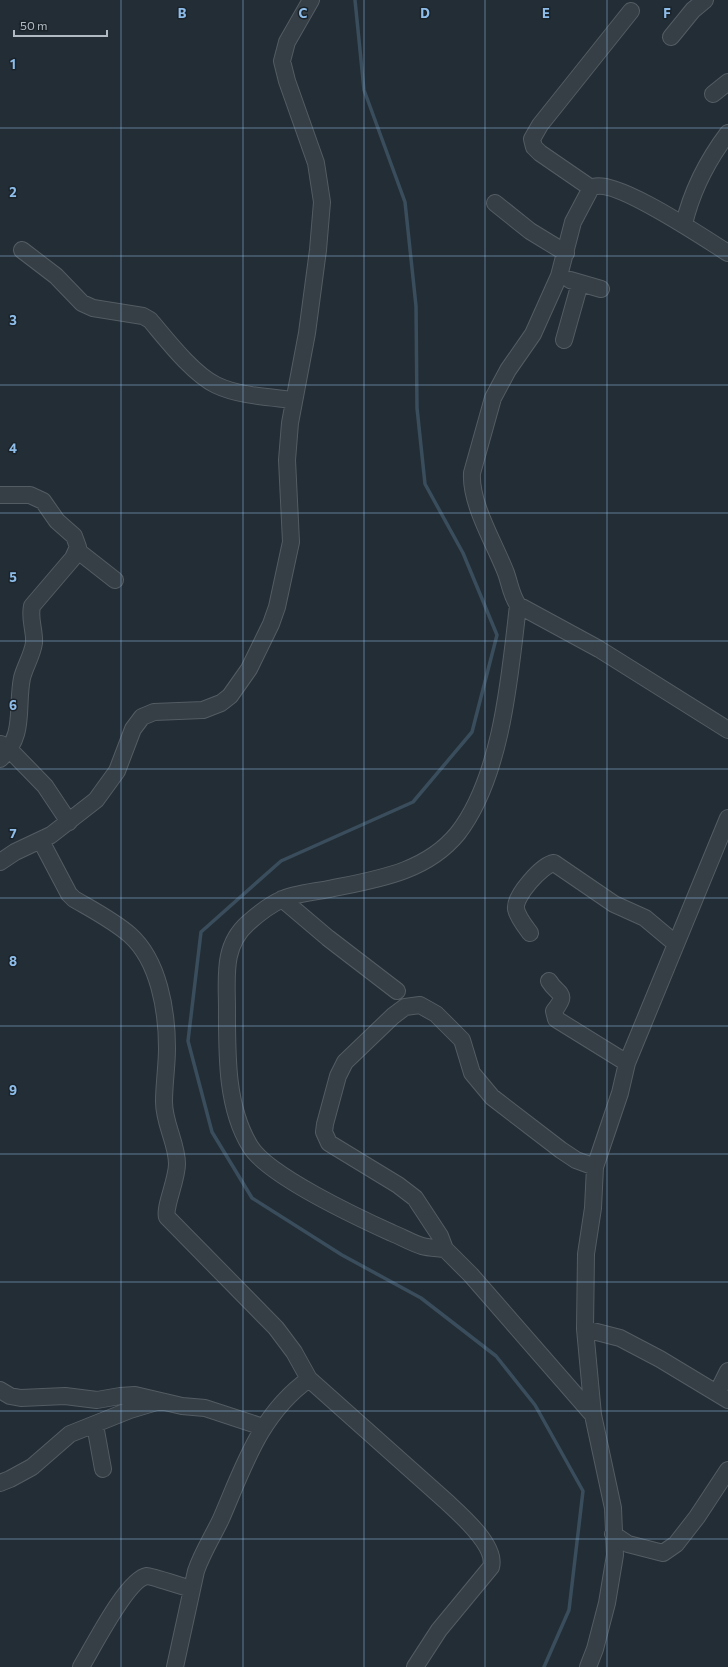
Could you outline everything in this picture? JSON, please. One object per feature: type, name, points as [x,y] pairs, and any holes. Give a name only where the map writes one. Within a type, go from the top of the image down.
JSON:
[{"type":"street","points":[[0,862],[15,852],[41,841],[69,822],[96,800],[117,771],[133,729],[142,717],[154,712],[195,712],[212,707],[230,696],[249,669],[264,640],[277,607],[290,549],[292,529],[287,460],[294,400],[307,333],[318,250],[322,202],[321,187],[316,163],[286,81],[282,61],[287,42],[311,0]]},
{"type":"street","points":[[671,37],[693,10],[705,0]]},
{"type":"street","points":[[631,11],[540,125],[532,139],[534,147],[540,153],[590,188],[601,186],[656,208],[684,224],[728,253]]},
{"type":"street","points":[[713,94],[728,82]]},
{"type":"street","points":[[684,224],[691,197],[701,175],[728,133]]},
{"type":"street","points":[[590,188],[573,222],[559,276],[533,334],[497,387],[472,474],[473,489],[478,507],[506,574],[511,594],[518,605],[599,649],[728,730]]},
{"type":"street","points":[[495,203],[530,231],[566,253]]},
{"type":"street","points":[[22,250],[56,276],[82,303],[93,308],[143,316],[150,320],[201,374],[217,386],[240,392],[294,400]]},
{"type":"street","points":[[559,276],[601,289]]},
{"type":"street","points":[[564,340],[580,283]]},
{"type":"street","points":[[0,495],[30,495],[43,501],[57,521],[74,536],[78,543],[78,551],[32,606],[30,616],[34,642],[32,653],[22,678],[18,726],[3,751],[45,786],[69,822]]},
{"type":"street","points":[[78,551],[115,580]]},
{"type":"street","points":[[445,1249],[422,1246],[328,1202],[280,1173],[256,1155],[244,1135],[237,1115],[230,1079],[227,1012],[229,953],[237,934],[246,925],[282,899],[378,879],[404,871],[436,855],[458,832],[476,804],[491,763],[510,682],[518,605]]},
{"type":"street","points":[[588,1667],[595,1649],[607,1603],[615,1555],[613,1508],[593,1415],[585,1329],[586,1254],[593,1208],[595,1167],[620,1093],[627,1063],[728,818]]},
{"type":"street","points":[[41,841],[69,894],[74,899],[130,935],[144,952],[159,986],[165,1018],[167,1046],[164,1112],[177,1162],[175,1181],[167,1208],[167,1217],[276,1328],[294,1352],[309,1379],[463,1517],[484,1542],[492,1558],[491,1566],[439,1630],[415,1667]]},
{"type":"street","points":[[530,933],[518,915],[516,903],[519,897],[542,869],[549,864],[554,863],[614,904],[627,911],[640,915],[676,944]]},
{"type":"street","points":[[282,899],[328,938],[396,991]]},
{"type":"street","points":[[549,981],[562,996],[562,1000],[554,1011],[556,1019],[627,1063]]},
{"type":"street","points":[[593,1415],[471,1275],[445,1249],[440,1236],[415,1198],[398,1185],[329,1143],[324,1132],[332,1094],[342,1067],[378,1029],[405,1007],[420,1005],[436,1014],[462,1040],[472,1073],[486,1092],[561,1150],[588,1166],[595,1167]]},
{"type":"street","points":[[585,1329],[620,1338],[723,1396],[728,1371]]},
{"type":"street","points":[[175,1667],[199,1562],[215,1532],[262,1427],[285,1398],[309,1379]]},
{"type":"street","points":[[0,1390],[10,1396],[22,1398],[65,1396],[97,1400],[135,1395],[160,1401],[205,1408],[262,1427]]},
{"type":"street","points":[[0,1483],[32,1467],[70,1434],[160,1401]]},
{"type":"street","points":[[95,1425],[103,1470]]},
{"type":"street","points":[[613,1534],[628,1544],[663,1553],[676,1544],[697,1517],[728,1470]]},
{"type":"street","points":[[81,1667],[98,1639],[111,1613],[142,1578],[153,1576],[167,1583],[192,1589]]},
{"type":"waterway","points":[[355,0],[364,90],[405,202],[416,306],[417,408],[425,484],[463,553],[497,635],[472,732],[413,802],[281,861],[201,932],[188,1041],[212,1132],[252,1198],[342,1255],[421,1298],[496,1356],[535,1405],[583,1491],[569,1610],[544,1667]]}]
